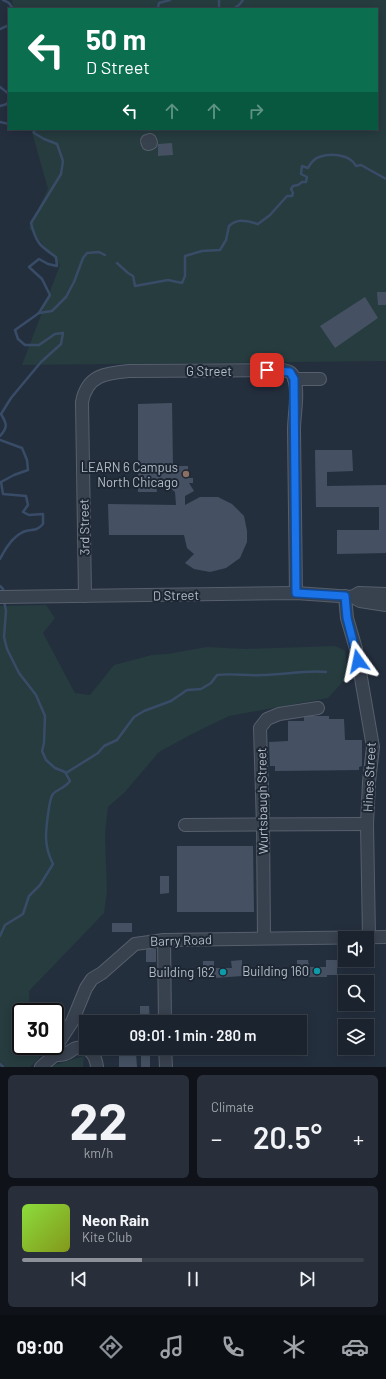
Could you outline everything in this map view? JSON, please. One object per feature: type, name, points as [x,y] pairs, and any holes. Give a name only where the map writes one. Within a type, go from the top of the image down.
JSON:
[{"type":"street","name":"G Street","points":[[129,371],[282,370],[290,372],[294,379]]},
{"type":"street","name":"3rd Street","points":[[85,596],[82,402],[84,391],[95,378],[111,373],[129,371]]},
{"type":"street","points":[[296,593],[294,426],[296,392],[294,379],[320,379]]},
{"type":"street","name":"D Street","points":[[0,597],[296,593],[349,596],[359,594],[386,594]]},
{"type":"street","name":"D Street","points":[[349,596],[360,601],[386,605]]},
{"type":"street","name":"Hines Street","points":[[349,596],[347,618],[356,649],[373,747],[366,824],[369,931]]},
{"type":"street","name":"Wurtsbaugh Street","points":[[264,938],[260,728],[267,719],[279,714],[318,708]]},
{"type":"street","points":[[186,825],[263,826],[366,824]]},
{"type":"street","name":"Barry Road","points":[[64,1034],[72,1022],[86,988],[92,979],[136,944],[164,940],[338,937]]},
{"type":"street","name":"Barry Road","points":[[374,937],[386,937]]},
{"type":"street","points":[[164,940],[165,1015]]},
{"type":"street","points":[[64,1054],[75,1048],[84,1048],[90,1051],[94,1056],[97,1067]]},
{"type":"street","name":"Barry Road","points":[[43,1065],[55,1055]]},
{"type":"street","points":[[165,1055],[166,1067]]},
{"type":"green space","points":[[12,0],[386,0],[386,361],[22,365],[60,265],[29,228],[48,189],[31,130],[378,130],[378,8],[13,8]]},
{"type":"green space","points":[[46,605],[55,618],[43,633],[75,693],[90,695],[114,665],[152,655],[207,647],[245,649],[335,646],[345,651],[348,676],[328,698],[229,716],[159,752],[124,793],[108,807],[105,834],[107,892],[104,913],[29,991],[30,1003],[12,1003],[12,1055],[40,1055],[30,1067],[0,1067],[0,606]]},
{"type":"green space","points":[[84,1056],[83,1067],[48,1067]]},
{"type":"building","points":[[172,143],[173,155],[158,156],[158,144]]},
{"type":"building","points":[[377,292],[386,292],[386,305],[378,305]]},
{"type":"building","points":[[365,297],[378,318],[335,348],[320,326]]},
{"type":"building","points":[[172,403],[173,466],[188,466],[188,478],[193,478],[193,483],[189,483],[194,491],[185,496],[185,505],[200,497],[218,497],[232,504],[244,516],[247,531],[247,542],[240,558],[226,568],[210,572],[194,569],[185,563],[194,554],[187,548],[184,535],[109,535],[108,504],[176,505],[175,492],[167,485],[156,486],[157,492],[138,492],[138,404]]},
{"type":"building","points":[[315,450],[352,450],[353,471],[327,472],[327,486],[386,485],[386,553],[337,554],[337,530],[379,530],[379,507],[316,507]]},
{"type":"building","points":[[304,716],[329,716],[329,719],[344,719],[345,740],[362,740],[362,766],[359,767],[359,770],[275,771],[275,766],[270,766],[269,742],[288,741],[288,721],[304,721]]},
{"type":"building","points":[[177,846],[253,846],[254,912],[177,912]]},
{"type":"building","points":[[160,876],[169,876],[169,893],[160,894]]},
{"type":"building","points":[[112,923],[132,923],[132,932],[112,932]]},
{"type":"building","points":[[146,949],[156,949],[156,962],[146,962]]},
{"type":"building","name":"Building 162","points":[[242,960],[242,976],[214,978],[214,976],[203,976],[203,961],[214,961],[214,968],[232,968],[231,961]]},
{"type":"building","name":"Building 160","points":[[297,960],[308,960],[309,967],[326,967],[326,960],[337,960],[337,975],[327,975],[327,977],[308,977],[308,975],[297,975]]},
{"type":"building","points":[[140,1006],[149,1006],[150,1015],[140,1015]]},
{"type":"building","points":[[119,1055],[136,1055],[137,1067],[119,1067]]},
{"type":"building","points":[[141,1055],[150,1055],[150,1067],[141,1067]]},
{"type":"waterway","points":[[3,0],[9,3],[12,8]]},
{"type":"waterway","points":[[158,8],[159,3],[170,0]]},
{"type":"waterway","points":[[219,0],[219,8]]},
{"type":"waterway","points":[[234,8],[243,0]]},
{"type":"waterway","points":[[0,29],[8,25]]},
{"type":"waterway","points":[[0,87],[8,93]]},
{"type":"waterway","points":[[0,106],[7,104],[8,102]]},
{"type":"waterway","points":[[0,122],[8,124]]},
{"type":"waterway","points":[[34,130],[34,133],[57,144],[63,161],[61,174],[31,223],[39,243],[56,257],[57,266],[48,264],[39,259],[29,267],[42,279],[50,295],[39,313]]},
{"type":"waterway","points":[[117,263],[133,276],[135,286],[168,280],[182,283],[185,276],[185,256],[202,251],[220,250],[226,240],[229,226],[232,223],[246,221],[258,224],[270,215],[287,196],[292,196],[293,193],[291,189],[293,186],[306,182],[307,177],[301,174],[302,166],[308,168],[312,162],[319,157],[329,155],[345,157],[356,166],[361,165],[386,179]]},
{"type":"waterway","points":[[0,436],[6,425],[1,414],[11,398],[41,362],[61,344],[63,333],[55,334],[39,345],[25,345],[18,339],[15,330],[39,313],[52,311],[66,297],[74,282],[83,258],[87,253],[99,252],[105,255]]},
{"type":"waterway","points":[[0,440],[22,448],[27,460],[28,470],[1,482],[3,494],[26,496],[28,505],[23,512],[29,515],[43,514],[43,524],[36,529],[23,532],[15,537],[0,559]]},
{"type":"waterway","points":[[0,586],[3,589],[4,594]]},
{"type":"waterway","points":[[0,936],[5,925],[23,914],[29,896],[40,885],[53,864],[46,840],[50,801],[53,794],[70,781],[65,772],[55,768],[46,760],[42,751],[44,743],[45,716],[36,695],[19,673],[7,649],[4,637],[6,611],[4,601]]},
{"type":"waterway","points":[[66,773],[98,753],[104,746],[117,740],[134,717],[144,711],[171,701],[187,690],[201,689],[211,683],[217,675],[326,672]]},
{"type":"waterway","points":[[0,1064],[3,1067]]},
{"type":"place","name":"LEARN 6 Campus North Chicago","points":[[186,474]]},
{"type":"place","name":"Building 160","points":[[317,971]]},
{"type":"place","name":"Building 162","points":[[223,972]]},
{"type":"route","points":[[267,370],[282,370],[290,372],[294,379],[296,392],[294,426],[296,593],[345,596],[347,618],[358,661]]}]
